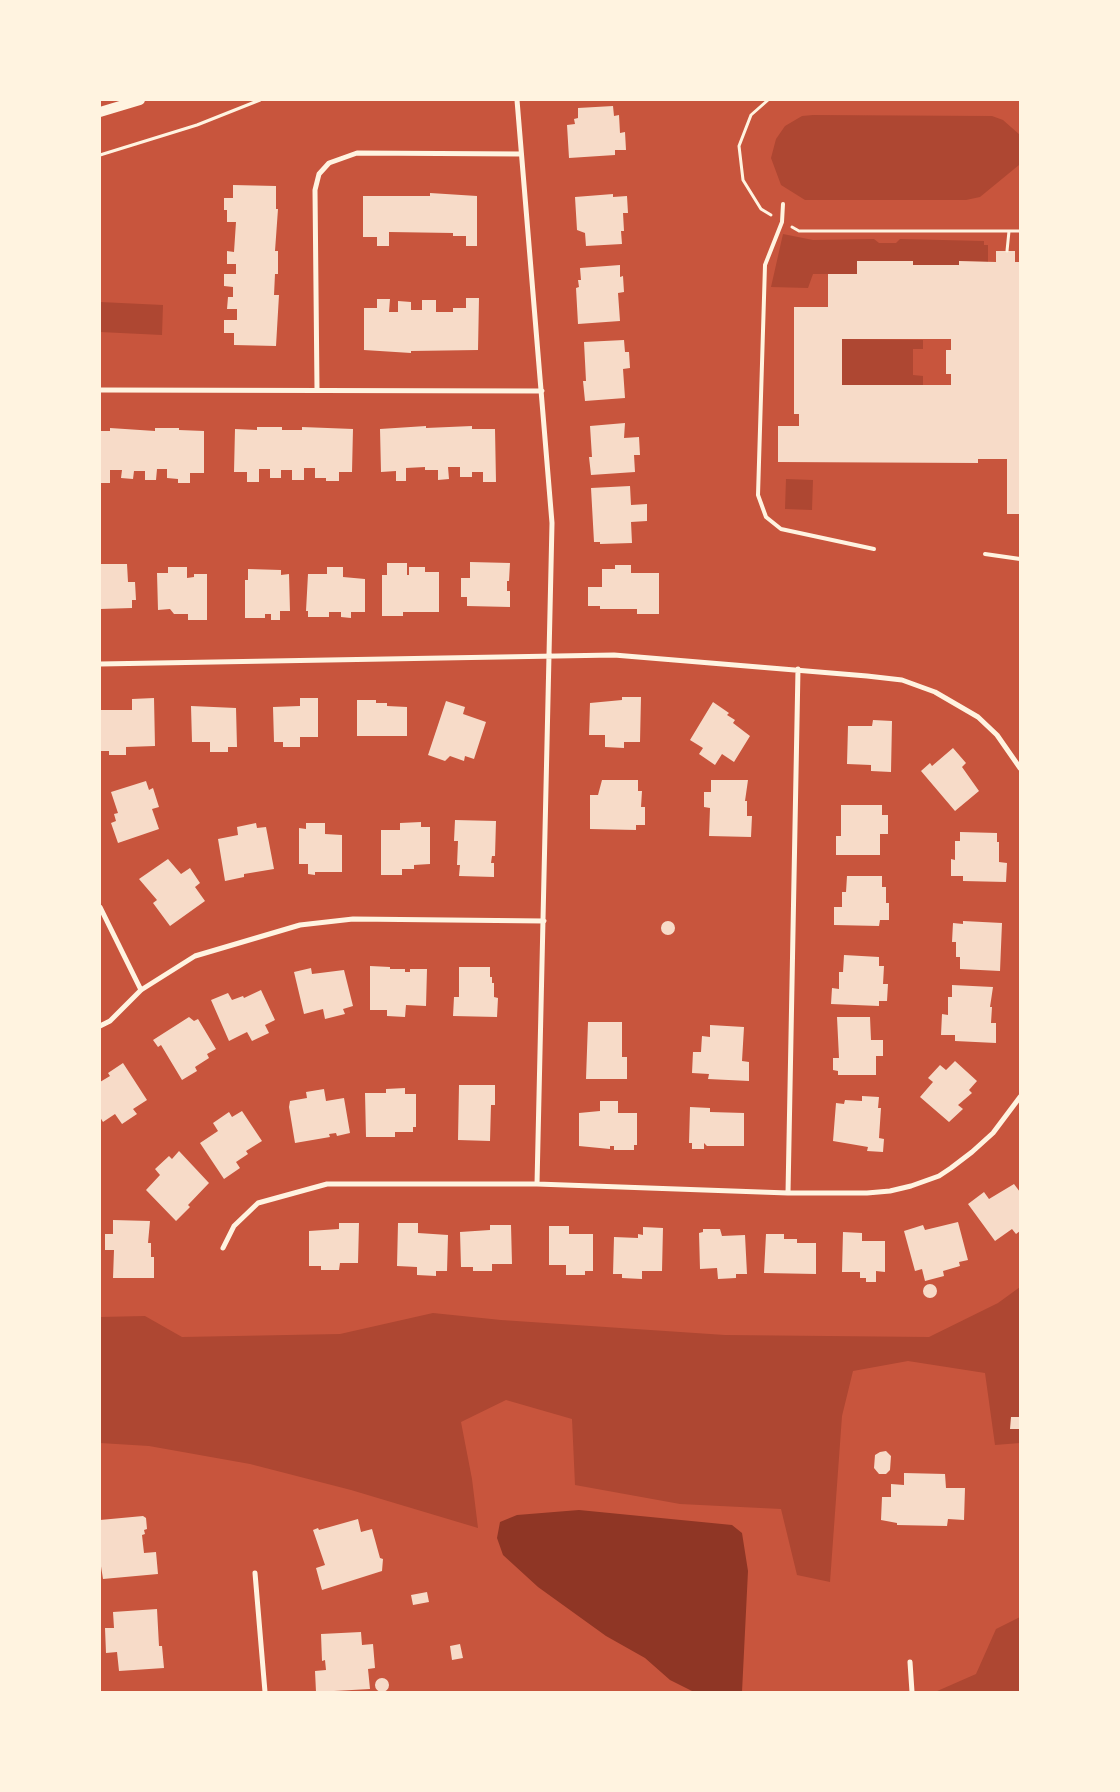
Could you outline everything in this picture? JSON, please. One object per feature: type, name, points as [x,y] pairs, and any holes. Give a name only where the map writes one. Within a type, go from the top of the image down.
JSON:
[{"type":"main road","points":[[100,112],[140,100]]},
{"type":"street","points":[[517,100],[552,523],[537,1184]]},
{"type":"street","points":[[317,390],[315,190],[319,174],[329,163],[357,153],[521,154]]},
{"type":"street","points":[[100,390],[542,391]]},
{"type":"street","points":[[100,664],[614,654],[798,669],[902,680],[935,692],[978,716],[997,735],[1020,768]]},
{"type":"street","points":[[788,1193],[798,669]]},
{"type":"street","points":[[100,908],[141,990]]},
{"type":"street","points":[[100,1026],[110,1021],[141,990],[195,956],[300,926],[353,919],[544,921]]},
{"type":"street","points":[[223,1248],[234,1226],[258,1203],[327,1184],[537,1184],[788,1193],[867,1193],[911,1186],[938,1176],[972,1152],[986,1139],[1020,1097]]},
{"type":"street","points":[[255,1573],[265,1692]]},
{"type":"street","points":[[910,1662],[912,1692]]},
{"type":"lane","points":[[783,204],[782,222],[765,265],[758,495],[766,517],[781,529],[874,549]]},
{"type":"lane","points":[[985,554],[1020,559]]},
{"type":"path","points":[[100,156],[197,125],[260,100]]},
{"type":"path","points":[[768,100],[751,115],[739,146],[743,180],[761,209],[799,231],[1020,231]]},
{"type":"path","points":[[1007,251],[1009,231]]},
{"type":"shaded area","points":[[802,116],[992,116],[1003,120],[1020,135],[1019,165],[980,197],[966,200],[805,200],[781,185],[771,158],[776,139],[785,126]]},
{"type":"shaded area","points":[[783,234],[813,240],[874,239],[879,243],[896,243],[900,239],[984,241],[984,245],[988,245],[988,262],[960,261],[959,265],[913,265],[912,261],[857,261],[857,274],[813,274],[808,288],[771,287]]},
{"type":"shaded area","points":[[100,302],[163,305],[162,335],[100,332]]},
{"type":"shaded area","points":[[842,339],[923,340],[923,349],[913,349],[913,375],[923,376],[923,385],[842,385]]},
{"type":"shaded area","points":[[786,479],[813,480],[812,510],[785,509]]},
{"type":"shaded area","points":[[1020,1287],[1020,1443],[995,1445],[985,1373],[908,1361],[853,1371],[842,1416],[830,1582],[797,1575],[781,1509],[680,1504],[575,1485],[572,1419],[506,1400],[461,1422],[472,1479],[478,1528],[351,1490],[250,1464],[149,1446],[100,1443],[100,1317],[145,1316],[182,1337],[340,1334],[433,1313],[501,1320],[725,1335],[929,1337],[998,1303]]},
{"type":"shaded area","points":[[579,1510],[732,1525],[742,1533],[748,1571],[742,1692],[694,1692],[670,1680],[645,1658],[606,1636],[538,1587],[503,1555],[497,1538],[500,1522],[517,1515]]},
{"type":"shaded area","points":[[1020,1617],[1020,1692],[935,1692],[976,1674],[996,1629]]},
{"type":"building","points":[[613,106],[614,116],[619,115],[620,133],[625,132],[626,150],[615,150],[615,155],[569,158],[567,125],[575,124],[574,119],[578,118],[578,108]]},
{"type":"building","points":[[233,185],[276,186],[276,209],[278,209],[275,251],[278,251],[278,274],[275,274],[274,295],[279,295],[276,346],[234,345],[234,333],[224,333],[224,320],[237,320],[237,309],[227,309],[228,297],[233,297],[233,287],[224,286],[224,274],[236,274],[236,264],[227,264],[227,251],[234,252],[236,222],[227,222],[227,210],[224,210],[224,198],[233,198]]},
{"type":"building","points":[[430,193],[477,196],[477,246],[466,246],[466,236],[453,236],[453,233],[389,232],[389,246],[377,246],[377,237],[363,237],[363,196],[430,196]]},
{"type":"building","points":[[613,194],[613,197],[627,196],[628,213],[623,213],[624,231],[621,231],[622,244],[586,246],[585,233],[577,230],[575,197]]},
{"type":"building","points":[[996,251],[1015,251],[1015,262],[1020,262],[1020,514],[1007,514],[1007,459],[978,459],[978,463],[778,462],[778,426],[799,426],[799,414],[794,414],[794,307],[828,307],[828,274],[857,274],[857,261],[913,261],[913,265],[959,265],[959,261],[996,262]],"holes":[[[842,339],[951,339],[951,350],[946,350],[946,374],[951,374],[951,385],[842,385]]]},
{"type":"building","points":[[620,265],[620,277],[623,276],[624,292],[618,293],[620,321],[578,324],[576,288],[579,287],[578,280],[581,280],[580,268]]},
{"type":"building","points":[[466,298],[479,298],[478,350],[411,351],[411,353],[364,350],[364,308],[377,308],[377,299],[390,299],[389,312],[398,312],[398,301],[411,302],[411,310],[422,310],[422,300],[436,300],[436,312],[453,312],[453,308],[466,308]]},
{"type":"building","points":[[624,340],[625,352],[629,352],[630,368],[623,369],[625,398],[585,401],[583,381],[586,381],[584,342]]},
{"type":"building","points":[[625,423],[624,438],[639,437],[640,455],[634,455],[635,472],[591,475],[589,457],[592,457],[590,426]]},
{"type":"building","points":[[426,426],[426,428],[472,426],[472,429],[495,429],[496,482],[483,482],[483,472],[472,472],[472,477],[460,477],[460,467],[448,467],[449,479],[438,480],[438,470],[425,470],[425,467],[406,468],[406,481],[396,481],[396,471],[381,472],[380,429]]},
{"type":"building","points":[[257,427],[282,427],[282,430],[302,430],[302,427],[353,429],[352,472],[339,472],[339,481],[326,481],[326,478],[315,478],[315,468],[304,468],[304,480],[292,480],[292,470],[281,470],[281,478],[270,478],[270,469],[259,469],[259,482],[247,482],[247,472],[234,472],[235,429],[257,430]]},
{"type":"building","points":[[110,428],[155,431],[155,428],[179,428],[179,430],[204,431],[204,473],[190,473],[190,483],[178,483],[178,479],[167,478],[167,469],[157,469],[156,480],[145,480],[145,471],[134,471],[133,479],[121,478],[122,470],[110,470],[110,483],[100,483],[100,431],[110,431]]},
{"type":"building","points":[[630,486],[631,505],[647,504],[647,521],[631,522],[632,543],[600,544],[600,542],[594,542],[591,488]]},
{"type":"building","points":[[470,562],[510,563],[507,591],[510,591],[510,607],[467,606],[467,597],[461,597],[461,578],[470,578]]},
{"type":"building","points":[[387,563],[407,563],[407,575],[409,575],[409,567],[425,567],[425,572],[439,572],[439,612],[403,612],[403,616],[382,616],[382,575],[387,575]]},
{"type":"building","points":[[100,564],[127,564],[128,582],[135,582],[136,600],[132,600],[132,608],[100,609]]},
{"type":"building","points":[[615,565],[631,565],[631,573],[659,573],[659,614],[637,614],[637,609],[600,609],[600,606],[588,606],[588,587],[602,587],[602,569],[615,569]]},
{"type":"building","points":[[168,567],[187,567],[187,578],[194,577],[194,574],[207,574],[207,620],[188,620],[188,614],[174,614],[170,609],[158,610],[157,573],[168,573]]},
{"type":"building","points":[[327,567],[343,567],[343,577],[365,579],[365,612],[351,612],[351,618],[341,617],[341,612],[329,612],[329,617],[308,617],[308,611],[306,611],[308,574],[327,574]]},
{"type":"building","points":[[248,569],[281,570],[281,575],[289,574],[290,611],[280,611],[280,620],[271,620],[271,614],[265,614],[265,618],[245,618],[245,580],[248,580]]},
{"type":"building","points":[[622,697],[641,697],[640,742],[624,742],[624,748],[605,747],[605,735],[589,735],[590,703],[622,700]]},
{"type":"building","points":[[154,698],[155,746],[126,747],[126,755],[109,755],[109,751],[100,751],[100,710],[132,710],[132,699]]},
{"type":"building","points":[[300,698],[318,698],[318,737],[300,737],[300,747],[283,747],[283,742],[274,742],[273,707],[300,706]]},
{"type":"building","points":[[357,700],[376,700],[376,703],[387,703],[387,706],[407,707],[407,736],[357,736]]},
{"type":"building","points":[[446,701],[465,707],[463,714],[486,722],[474,759],[465,756],[464,761],[450,756],[445,761],[428,755]]},
{"type":"building","points":[[713,702],[729,713],[727,715],[735,720],[733,723],[750,736],[734,762],[722,754],[715,765],[699,754],[703,748],[690,740]]},
{"type":"building","points":[[191,706],[236,708],[237,747],[228,747],[228,752],[210,752],[210,742],[192,742]]},
{"type":"building","points":[[873,720],[892,721],[891,772],[871,771],[871,765],[847,764],[848,726],[872,726]]},
{"type":"building","points":[[953,748],[966,763],[962,767],[979,791],[955,811],[921,771],[930,763],[932,766]]},
{"type":"building","points":[[602,780],[638,780],[638,791],[642,791],[641,807],[645,807],[645,825],[636,825],[636,830],[590,829],[590,795],[598,795]]},
{"type":"building","points":[[711,780],[748,780],[745,801],[747,801],[747,816],[752,816],[751,837],[709,836],[710,808],[704,807],[704,792],[711,792]]},
{"type":"building","points":[[146,781],[149,790],[153,788],[159,807],[152,809],[159,829],[118,843],[111,823],[116,821],[114,814],[118,813],[111,792]]},
{"type":"building","points":[[841,805],[882,805],[882,815],[888,815],[888,834],[880,834],[880,855],[836,855],[836,836],[841,836]]},
{"type":"building","points":[[455,820],[496,821],[495,856],[492,856],[491,863],[494,863],[494,877],[459,876],[460,865],[457,865],[458,841],[454,841]]},
{"type":"building","points":[[421,822],[421,827],[430,827],[430,864],[414,865],[414,869],[402,869],[402,875],[381,875],[381,830],[400,830],[400,823]]},
{"type":"building","points":[[256,823],[257,828],[266,827],[274,869],[244,874],[244,877],[225,881],[218,839],[238,835],[237,827]]},
{"type":"building","points":[[306,823],[325,823],[325,834],[342,835],[342,872],[315,872],[315,875],[308,874],[308,864],[299,864],[299,828],[306,829]]},
{"type":"building","points":[[960,832],[997,833],[999,862],[1007,863],[1006,882],[963,881],[963,876],[951,876],[951,859],[955,860],[955,841],[960,841]]},
{"type":"building","points":[[168,859],[181,874],[190,868],[200,883],[195,887],[205,901],[170,926],[153,903],[157,900],[139,879]]},
{"type":"building","points":[[847,876],[882,876],[882,887],[886,887],[886,903],[889,903],[889,920],[880,920],[879,926],[834,925],[834,907],[842,907],[842,892],[846,892]]},
{"type":"building","points":[[668,921],[673,923],[675,928],[673,933],[668,935],[663,933],[661,928],[663,923]]},
{"type":"building","points":[[963,921],[1002,923],[1000,971],[960,969],[960,957],[956,957],[956,942],[952,942],[953,923],[963,924]]},
{"type":"building","points":[[844,955],[879,957],[879,966],[884,966],[883,984],[888,984],[887,1001],[879,1001],[879,1006],[831,1004],[832,988],[839,989],[839,972],[843,972]]},
{"type":"building","points":[[370,966],[405,969],[405,972],[410,972],[410,969],[427,969],[426,1006],[406,1005],[405,1017],[387,1016],[387,1010],[370,1010]]},
{"type":"building","points":[[459,967],[490,967],[490,977],[492,977],[492,983],[494,983],[494,997],[498,998],[497,1017],[453,1016],[454,997],[459,997]]},
{"type":"building","points":[[311,968],[312,974],[344,970],[353,1006],[343,1009],[345,1014],[325,1019],[323,1009],[304,1014],[294,972]]},
{"type":"building","points":[[952,985],[993,987],[990,1007],[992,1007],[991,1023],[996,1023],[996,1043],[955,1041],[955,1035],[941,1035],[942,1014],[948,1015],[948,997],[952,997]]},
{"type":"building","points":[[261,990],[275,1020],[265,1025],[269,1033],[252,1041],[247,1032],[229,1041],[211,1000],[228,993],[232,1000],[243,996],[244,998]]},
{"type":"building","points":[[189,1017],[194,1021],[198,1019],[216,1049],[207,1054],[209,1058],[195,1067],[197,1071],[182,1080],[161,1045],[158,1047],[153,1040]]},
{"type":"building","points":[[837,1017],[870,1017],[871,1040],[883,1040],[883,1056],[876,1056],[876,1075],[838,1075],[838,1071],[833,1070],[833,1058],[839,1058]]},
{"type":"building","points":[[588,1022],[622,1022],[622,1057],[627,1057],[627,1079],[586,1079]]},
{"type":"building","points":[[710,1025],[744,1027],[742,1061],[749,1062],[749,1081],[708,1079],[709,1074],[692,1073],[693,1052],[701,1052],[702,1036],[710,1037]]},
{"type":"building","points":[[955,1061],[977,1081],[969,1090],[972,1093],[958,1105],[963,1109],[949,1122],[920,1097],[933,1082],[928,1078],[940,1065],[946,1070]]},
{"type":"building","points":[[123,1063],[147,1100],[133,1109],[137,1114],[122,1124],[115,1114],[103,1122],[100,1117],[100,1082],[110,1076],[108,1073]]},
{"type":"building","points":[[459,1085],[495,1085],[495,1105],[491,1105],[490,1141],[458,1140]]},
{"type":"building","points":[[405,1088],[405,1094],[416,1094],[416,1127],[413,1127],[413,1132],[395,1132],[395,1137],[366,1137],[365,1093],[386,1093],[386,1089]]},
{"type":"building","points":[[324,1089],[326,1101],[344,1098],[350,1133],[337,1136],[336,1133],[329,1134],[330,1137],[295,1143],[289,1107],[290,1101],[307,1098],[306,1092]]},
{"type":"building","points":[[862,1096],[879,1097],[878,1108],[881,1108],[879,1138],[884,1139],[883,1152],[867,1151],[868,1147],[833,1141],[836,1103],[844,1104],[845,1100],[862,1101]]},
{"type":"building","points":[[600,1101],[618,1101],[618,1113],[637,1113],[637,1145],[634,1145],[634,1150],[614,1150],[614,1146],[610,1146],[610,1149],[579,1146],[579,1113],[600,1111]]},
{"type":"building","points":[[690,1107],[710,1108],[710,1112],[744,1113],[744,1146],[707,1146],[704,1143],[704,1149],[692,1149],[692,1143],[689,1143]]},
{"type":"building","points":[[242,1111],[262,1141],[246,1151],[248,1154],[236,1162],[240,1168],[224,1179],[200,1143],[218,1131],[213,1123],[229,1112],[232,1117]]},
{"type":"building","points":[[179,1151],[209,1183],[176,1221],[146,1190],[160,1175],[155,1169],[169,1156],[172,1159]]},
{"type":"building","points":[[1014,1184],[1020,1192],[1020,1231],[1016,1234],[1012,1229],[995,1241],[968,1204],[984,1192],[989,1199]]},
{"type":"building","points":[[113,1220],[150,1221],[148,1243],[151,1243],[151,1257],[154,1257],[154,1278],[113,1278],[114,1250],[105,1250],[105,1234],[113,1234]]},
{"type":"building","points":[[958,1222],[968,1260],[959,1262],[960,1266],[943,1271],[944,1276],[925,1281],[922,1269],[915,1271],[904,1231],[923,1225],[925,1230]]},
{"type":"building","points":[[339,1223],[359,1223],[358,1263],[340,1263],[339,1270],[321,1270],[321,1266],[309,1266],[309,1231],[339,1229]]},
{"type":"building","points":[[398,1223],[418,1223],[418,1233],[448,1235],[447,1271],[436,1271],[436,1276],[417,1275],[417,1267],[397,1266]]},
{"type":"building","points":[[490,1225],[511,1225],[512,1264],[492,1264],[492,1271],[473,1271],[473,1267],[461,1267],[460,1232],[490,1230]]},
{"type":"building","points":[[549,1226],[569,1226],[569,1234],[593,1234],[593,1271],[585,1271],[585,1275],[566,1275],[566,1265],[549,1265]]},
{"type":"building","points":[[643,1227],[663,1228],[662,1271],[642,1271],[642,1279],[622,1278],[622,1274],[613,1274],[614,1237],[638,1238],[638,1234],[643,1235]]},
{"type":"building","points":[[703,1229],[720,1229],[722,1236],[745,1235],[747,1274],[736,1274],[736,1278],[718,1279],[717,1268],[700,1269],[699,1233],[703,1232]]},
{"type":"building","points":[[843,1232],[862,1233],[862,1241],[885,1241],[885,1272],[876,1271],[876,1282],[866,1282],[866,1278],[860,1278],[860,1272],[842,1272]]},
{"type":"building","points":[[766,1234],[784,1234],[784,1239],[797,1239],[797,1243],[816,1243],[816,1274],[764,1273]]},
{"type":"building","points":[[927,1284],[933,1284],[937,1291],[933,1298],[927,1298],[923,1294],[923,1288]]},
{"type":"building","points":[[1011,1417],[1020,1417],[1020,1429],[1010,1429]]},
{"type":"building","points":[[886,1451],[891,1456],[890,1470],[886,1474],[879,1474],[874,1468],[875,1455]]},
{"type":"building","points":[[904,1473],[945,1474],[946,1488],[965,1488],[964,1520],[948,1519],[947,1526],[897,1525],[897,1523],[881,1520],[882,1497],[891,1497],[891,1484],[904,1485]]},
{"type":"building","points":[[143,1516],[146,1518],[147,1529],[144,1530],[145,1534],[142,1535],[144,1553],[156,1552],[158,1574],[103,1579],[100,1560],[100,1520]]},
{"type":"building","points":[[358,1519],[361,1532],[372,1529],[380,1558],[383,1559],[382,1571],[322,1590],[316,1568],[325,1565],[313,1530]]},
{"type":"building","points":[[427,1592],[429,1602],[413,1605],[411,1595]]},
{"type":"building","points":[[157,1609],[159,1646],[162,1646],[164,1668],[119,1671],[117,1652],[106,1653],[105,1628],[114,1628],[113,1612]]},
{"type":"building","points":[[361,1632],[362,1645],[373,1644],[375,1668],[368,1669],[370,1689],[316,1692],[315,1671],[326,1670],[325,1660],[322,1661],[321,1634]]},
{"type":"building","points":[[460,1644],[463,1658],[452,1660],[450,1646]]},
{"type":"building","points":[[382,1678],[387,1680],[389,1685],[387,1690],[382,1692],[377,1690],[375,1685],[377,1680]]}]
